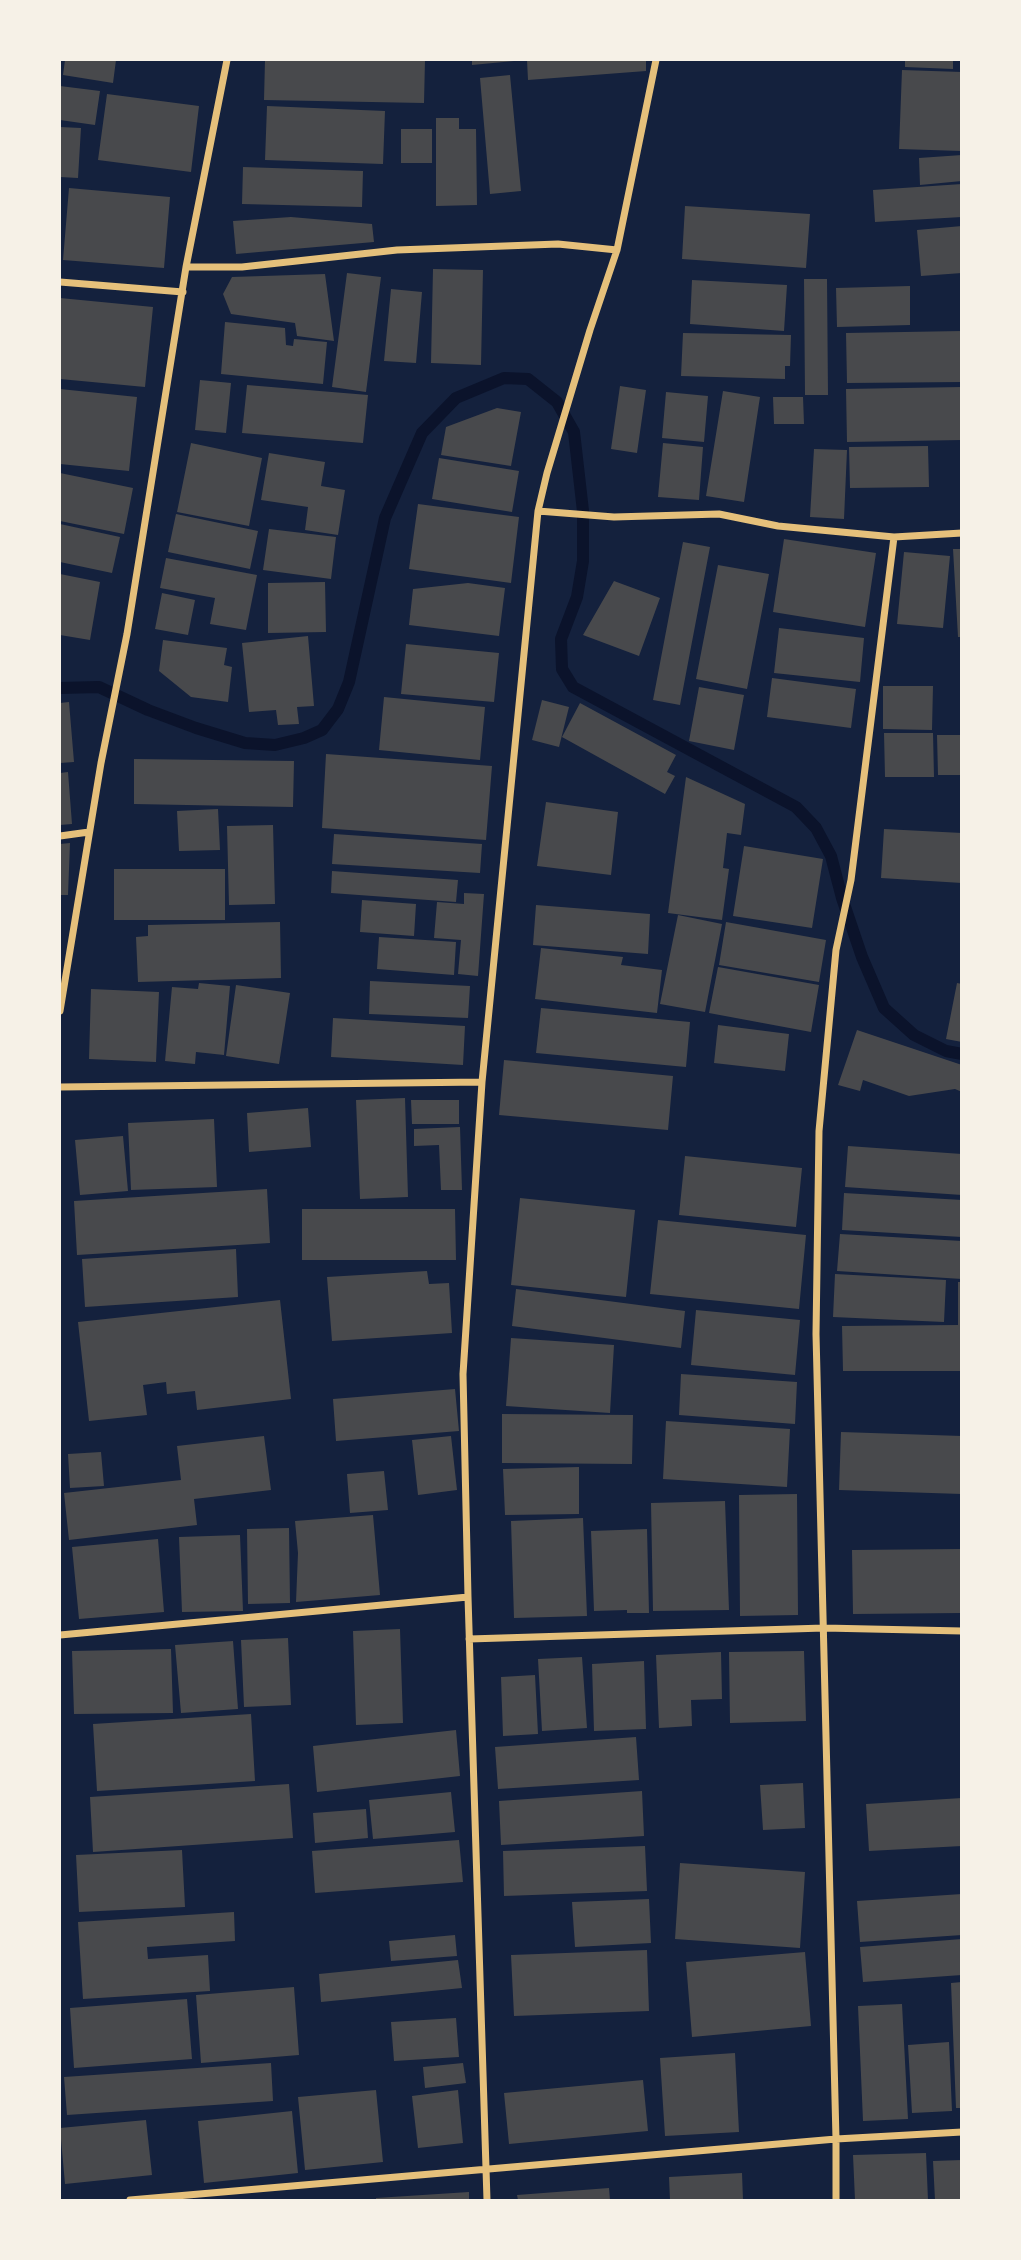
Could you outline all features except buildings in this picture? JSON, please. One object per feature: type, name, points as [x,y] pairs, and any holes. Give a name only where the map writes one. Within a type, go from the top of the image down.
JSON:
[{"type":"street","points":[[60,1011],[101,763],[127,635],[186,267],[227,60]]},
{"type":"street","points":[[487,2200],[463,1374],[482,1082],[538,511],[590,330],[617,250],[656,60]]},
{"type":"street","points":[[186,267],[242,267],[410,250],[558,244],[617,250]]},
{"type":"street","points":[[60,282],[183,292]]},
{"type":"street","points":[[538,511],[614,517],[719,514],[778,526],[894,537],[961,533]]},
{"type":"street","points":[[836,2200],[816,1334],[820,1131],[836,950],[851,880],[894,537]]},
{"type":"street","points":[[60,836],[89,832]]},
{"type":"street","points":[[60,1087],[482,1082]]},
{"type":"street","points":[[60,1635],[468,1597]]},
{"type":"street","points":[[470,1639],[824,1628],[961,1631]]},
{"type":"street","points":[[130,2200],[836,2139],[961,2132]]},
{"type":"waterway","points":[[60,688],[99,687],[148,710],[245,743],[275,745],[304,738],[322,730],[338,709],[349,682],[385,518],[422,433],[456,398],[504,378],[528,379],[557,402],[574,432],[583,511],[583,561],[577,597],[561,639],[562,669],[573,687],[796,807],[816,828],[831,856],[862,957],[884,1008],[914,1035],[946,1051],[962,1054]]}]
